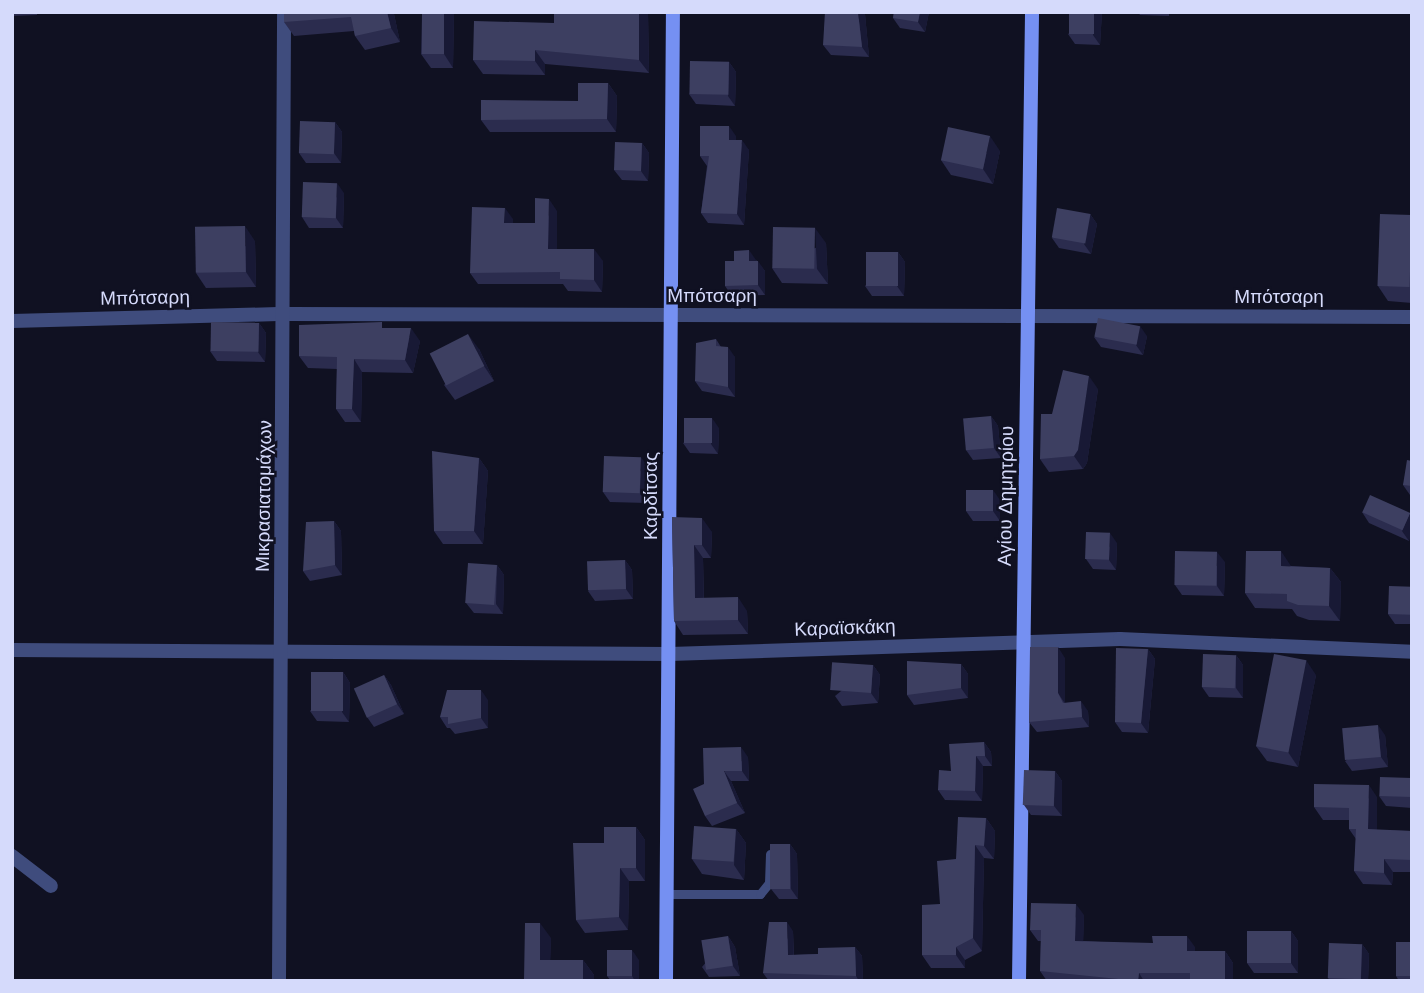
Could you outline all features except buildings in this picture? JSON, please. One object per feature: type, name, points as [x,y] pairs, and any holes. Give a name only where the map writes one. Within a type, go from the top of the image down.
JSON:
[{"type":"street","name":"Μικρασιατομάχων","points":[[279,981],[280,656],[286,314],[284,12]]},
{"type":"street","name":"Καρδίτσας","points":[[666,981],[673,12]]},
{"type":"street","name":"Αγίου Δημητρίου","points":[[1019,981],[1032,12]]},
{"type":"street","name":"Μπότσαρη","points":[[12,321],[286,314],[1412,317]]},
{"type":"street","name":"Καραϊσκάκη","points":[[12,650],[280,656],[670,654],[1022,640],[1173,640],[1412,652]]},
{"type":"street","points":[[12,856],[51,886]]},
{"type":"lane","points":[[667,894],[760,894],[769,883],[770,854]]}]
